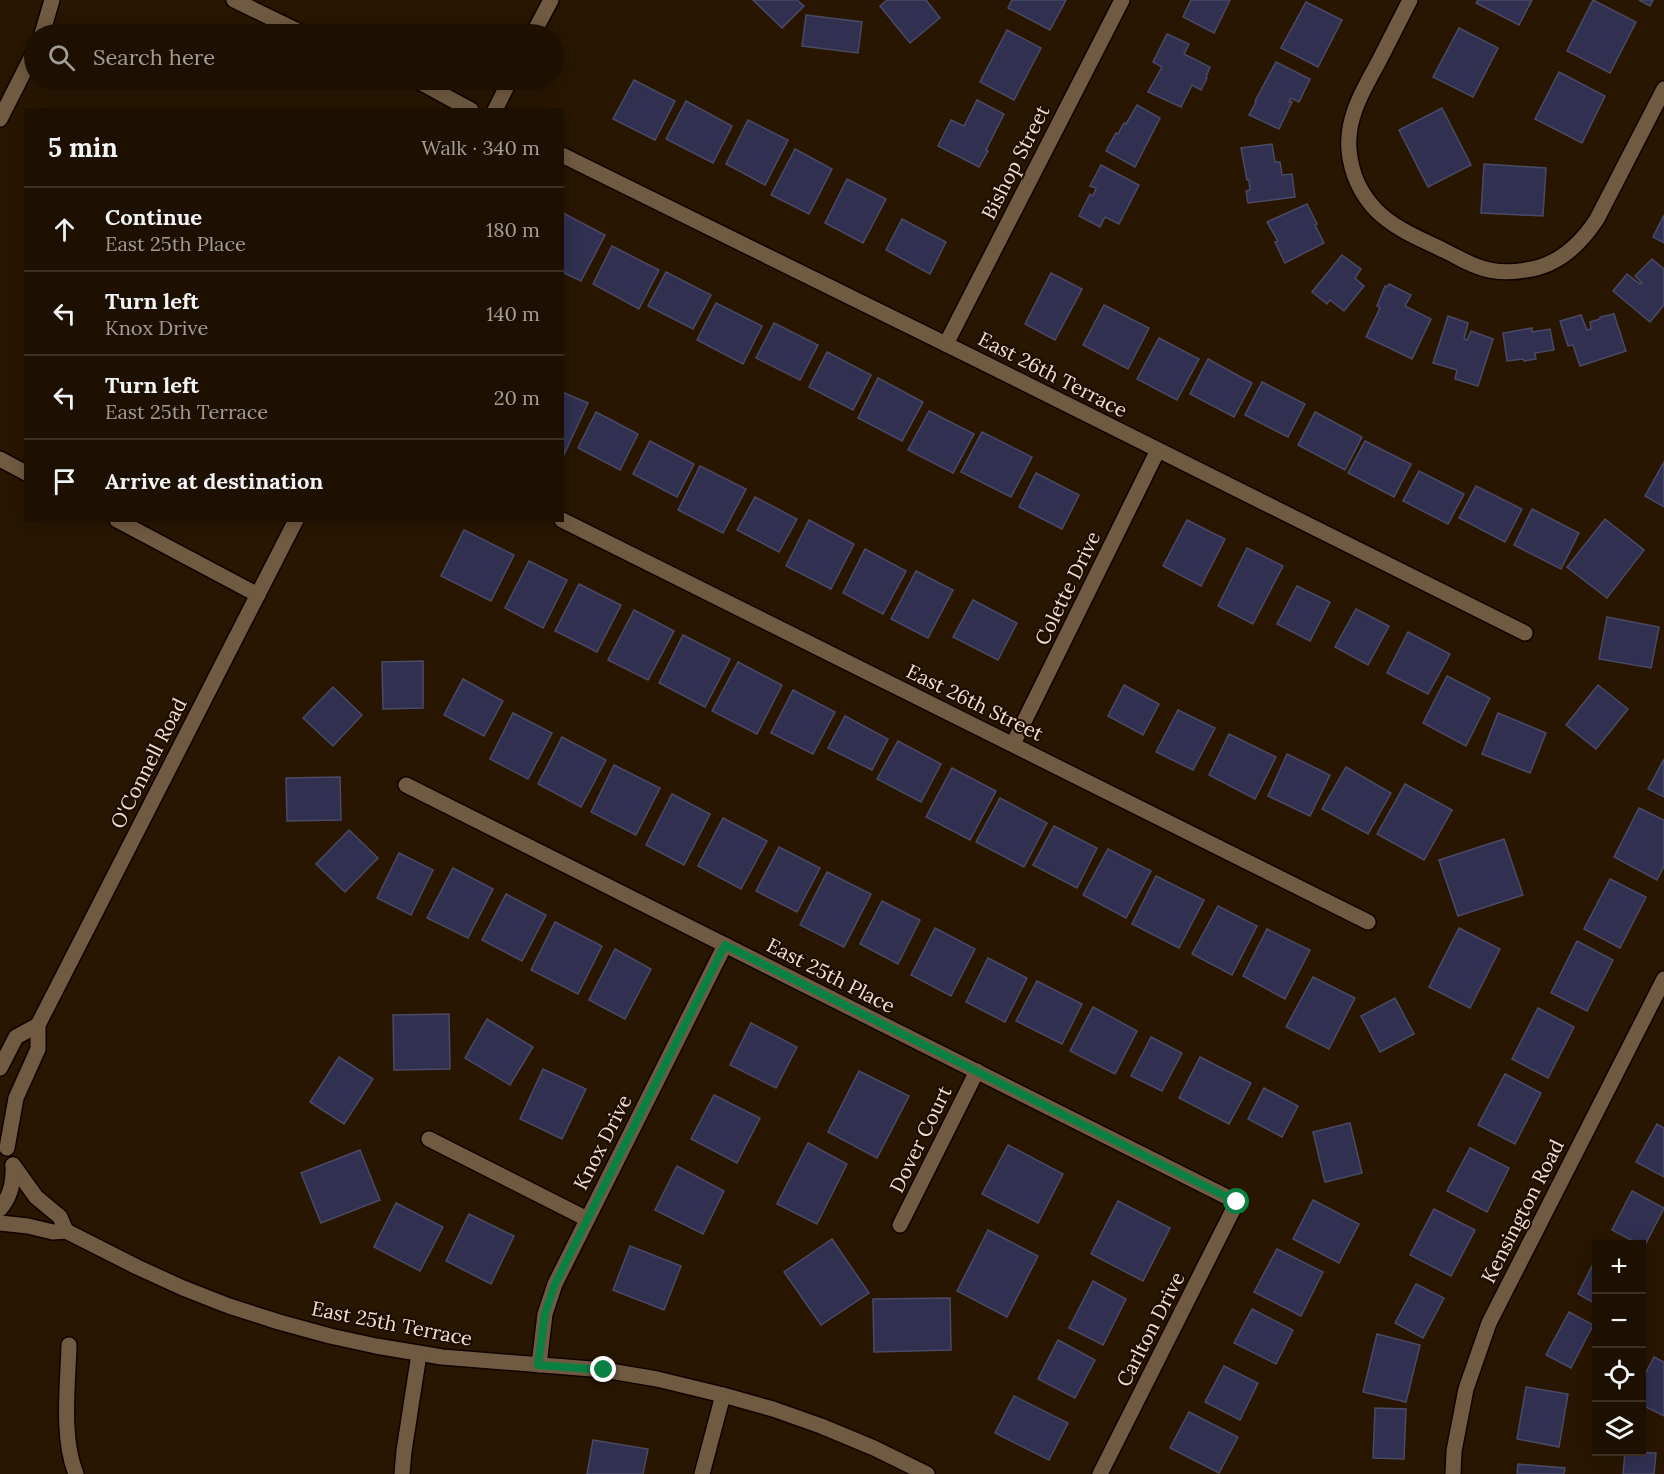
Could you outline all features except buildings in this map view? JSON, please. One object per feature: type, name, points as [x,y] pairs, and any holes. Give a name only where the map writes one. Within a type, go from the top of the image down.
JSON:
[{"type":"street","points":[[45,24],[52,0]]},
{"type":"street","points":[[234,0],[283,24]]},
{"type":"street","points":[[538,24],[551,0]]},
{"type":"street","name":"Bishop Street","points":[[946,344],[1122,0]]},
{"type":"street","points":[[1410,0],[1357,103],[1350,126],[1349,149],[1353,172],[1363,193],[1376,210],[1392,224],[1477,267],[1500,272],[1526,270],[1549,264],[1569,252],[1586,236],[1664,89]]},
{"type":"street","points":[[0,119],[24,72]]},
{"type":"street","points":[[434,90],[467,108]]},
{"type":"street","points":[[496,108],[505,90]]},
{"type":"street","name":"East 26th Terrace","points":[[564,156],[1525,633]]},
{"type":"street","name":"Colette Drive","points":[[1013,744],[1158,450]]},
{"type":"street","points":[[0,459],[24,472]]},
{"type":"street","name":"East 26th Street","points":[[564,521],[1368,922]]},
{"type":"street","points":[[121,522],[258,595]]},
{"type":"street","name":"O'Connell Road","points":[[4,1142],[16,1098],[38,1048],[38,1024],[295,522]]},
{"type":"street","name":"East 25th Place","points":[[406,785],[1237,1202]]},
{"type":"street","name":"Knox Drive","points":[[538,1365],[545,1314],[555,1284],[725,945]]},
{"type":"street","name":"Kensington Road","points":[[1453,1474],[1456,1442],[1466,1389],[1489,1323],[1664,979]]},
{"type":"street","name":"O'Connell Road","points":[[0,1068],[16,1037],[38,1024]]},
{"type":"street","name":"Dover Court","points":[[900,1225],[976,1071]]},
{"type":"street","points":[[429,1138],[587,1219]]},
{"type":"street","points":[[0,1209],[9,1197],[12,1186],[13,1165],[4,1142]]},
{"type":"street","name":"East 25th Terrace","points":[[13,1165],[36,1197],[60,1217],[66,1231]]},
{"type":"street","name":"Carlton Drive","points":[[1100,1474],[1237,1202]]},
{"type":"street","name":"East 25th Terrace","points":[[0,1223],[53,1232],[66,1231],[137,1267],[229,1306],[330,1336],[419,1354],[477,1361],[604,1370],[657,1379],[723,1395],[821,1426],[874,1448],[927,1474]]},
{"type":"street","points":[[69,1345],[67,1431],[76,1474]]},
{"type":"street","points":[[402,1474],[419,1354]]},
{"type":"street","points":[[702,1474],[723,1395]]},
{"type":"route","points":[[604,1370],[538,1365],[545,1314],[555,1284],[725,945],[1237,1202]]}]
